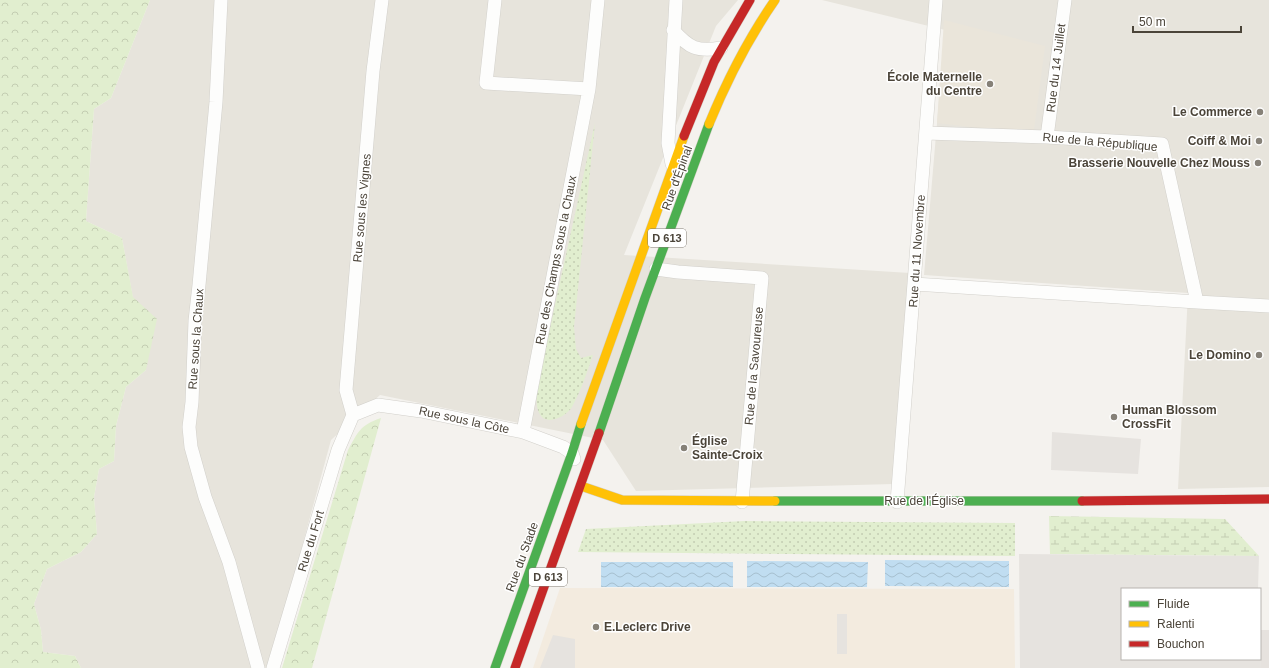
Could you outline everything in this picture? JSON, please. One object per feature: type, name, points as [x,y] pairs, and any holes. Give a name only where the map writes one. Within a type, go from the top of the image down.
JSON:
[{"type":"main road","name":"Rue d'Épinal","points":[[572,454],[673,165],[721,48],[750,0]]},
{"type":"main road","name":"Rue d'Épinal","points":[[581,486],[656,269],[715,108],[736,66],[775,0]]},
{"type":"main road","name":"Rue du Stade","points":[[495,668],[572,454]]},
{"type":"main road","name":"Rue de l'Église","points":[[581,486],[622,500],[897,502],[1269,499]]},
{"type":"main road","name":"D 613","points":[[515,668],[581,486]]},
{"type":"street","name":"Rue sous la Chaux","points":[[221,0],[216,102],[195,321],[192,402],[189,427],[191,447],[205,497],[228,562],[258,668]]},
{"type":"street","name":"Rue sous les Vignes","points":[[353,415],[346,390],[373,71],[382,0]]},
{"type":"street","points":[[495,0],[486,83],[589,89]]},
{"type":"street","name":"Rue des Champs sous la Chaux","points":[[523,432],[589,89],[598,0]]},
{"type":"street","points":[[673,165],[668,142],[673,30],[676,0]]},
{"type":"street","name":"Rue du 11 Novembre","points":[[897,502],[936,0]]},
{"type":"street","name":"Rue du 14 Juillet","points":[[1047,137],[1065,0]]},
{"type":"street","points":[[673,30],[685,44],[700,50],[721,48]]},
{"type":"street","name":"Rue de la République","points":[[926,133],[1047,137],[1162,144],[1197,302]]},
{"type":"street","name":"Rue de la Savoureuse","points":[[656,269],[762,278],[742,502]]},
{"type":"street","points":[[914,284],[1269,306]]},
{"type":"street","name":"Rue sous la Côte","points":[[353,415],[378,405],[421,411],[523,432],[563,447],[572,454]]},
{"type":"street","name":"Rue du Fort","points":[[273,668],[338,450],[353,415]]},
{"type":"street","points":[[555,502],[581,486],[572,454]]},
{"type":"shaded area","points":[[150,0],[738,0],[716,26],[624,255],[910,273],[893,484],[636,491],[603,440],[380,395],[331,440],[269,668],[81,668],[75,656],[43,652],[41,630],[34,604],[47,569],[81,552],[97,534],[94,497],[99,469],[114,461],[116,426],[126,387],[146,370],[122,238],[86,221],[94,109],[111,98]]},
{"type":"shaded area","points":[[822,0],[1269,0],[1269,487],[1178,489],[1188,293],[924,275],[945,30]]},
{"type":"shaded area","name":"École Maternelle du Centre","points":[[944,20],[1045,46],[1034,130],[1031,134],[937,123]]},
{"type":"shaded area","points":[[1052,432],[1141,439],[1138,474],[1051,470]]},
{"type":"shaded area","points":[[1019,554],[1259,556],[1258,588],[1121,588],[1121,660],[1261,660],[1261,668],[1020,668]]},
{"type":"shaded area","points":[[560,588],[1014,589],[1015,668],[533,668]]},
{"type":"shaded area","points":[[837,614],[847,614],[847,654],[837,654]]},
{"type":"shaded area","points":[[1261,630],[1269,630],[1269,668],[1261,668]]},
{"type":"shaded area","points":[[553,635],[575,639],[575,668],[540,668]]},
{"type":"green space","points":[[0,0],[150,0],[111,98],[94,109],[86,221],[122,238],[133,297],[157,319],[146,370],[126,387],[116,426],[114,461],[99,469],[94,497],[97,534],[81,552],[47,569],[34,604],[41,630],[43,652],[75,656],[81,668],[0,668]]},
{"type":"green space","points":[[595,123],[574,327],[576,349],[581,358],[593,355],[581,388],[572,407],[559,418],[549,420],[544,419],[538,410],[536,391]]},
{"type":"green space","points":[[381,418],[312,668],[282,668],[348,450],[354,438],[364,426]]},
{"type":"green space","points":[[1049,516],[1225,519],[1259,556],[1050,554]]},
{"type":"green space","points":[[745,521],[1015,523],[1015,556],[578,552],[586,529]]},
{"type":"water","points":[[885,560],[1009,561],[1009,587],[885,586]]},
{"type":"water","points":[[747,561],[868,562],[867,587],[747,587]]},
{"type":"water","points":[[601,562],[733,562],[733,587],[601,587]]},
{"type":"traffic: fast","points":[[599,433],[645,298],[709,124]]},
{"type":"traffic: fast","points":[[495,668],[581,424]]},
{"type":"traffic: fast","points":[[775,501],[1082,501]]},
{"type":"traffic: slow","points":[[709,124],[739,60],[775,0]]},
{"type":"traffic: slow","points":[[581,424],[684,136]]},
{"type":"traffic: slow","points":[[581,486],[622,500],[775,501]]},
{"type":"traffic: jam","points":[[684,136],[714,62],[750,0]]},
{"type":"traffic: jam","points":[[515,668],[599,433]]},
{"type":"traffic: jam","points":[[1082,501],[1269,499]]},
{"type":"place","name":"École Maternelle du Centre","points":[[990,84]]},
{"type":"place","name":"Le Commerce","points":[[1260,112]]},
{"type":"place","name":"Coiff & Moi","points":[[1259,141]]},
{"type":"place","name":"Brasserie Nouvelle Chez Mouss","points":[[1258,163]]},
{"type":"place","name":"Le Domino","points":[[1259,355]]},
{"type":"place","name":"Human Blossom CrossFit","points":[[1114,417]]},
{"type":"place","name":"Église Sainte-Croix","points":[[684,448]]},
{"type":"place","name":"E.Leclerc Drive","points":[[596,627]]}]
